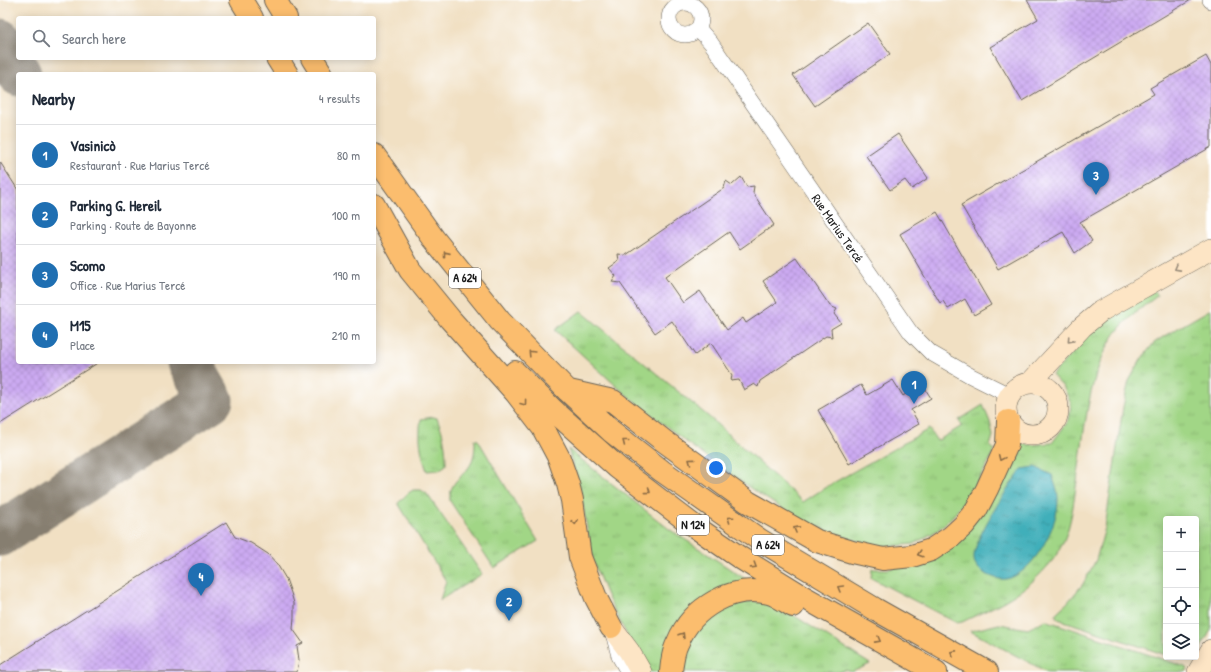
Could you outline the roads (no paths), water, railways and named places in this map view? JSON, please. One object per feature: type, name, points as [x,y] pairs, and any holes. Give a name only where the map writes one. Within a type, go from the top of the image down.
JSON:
[{"type":"highway","points":[[240,0],[251,16]]},
{"type":"highway","points":[[275,0],[285,16]]},
{"type":"highway","points":[[278,60],[287,72]]},
{"type":"highway","points":[[313,60],[321,72]]},
{"type":"highway","name":"A 624","points":[[376,158],[434,239],[500,321],[568,391],[611,431],[649,461],[760,540],[875,609],[987,672]]},
{"type":"highway","name":"A 624","points":[[376,206],[478,334],[554,411]]},
{"type":"highway","points":[[376,208],[410,270],[486,361],[516,393],[543,428],[559,458],[568,484],[572,500],[580,557],[596,598],[611,627]]},
{"type":"highway","points":[[568,391],[613,401],[664,441],[748,502],[817,541],[852,552],[883,559],[912,556],[931,550],[951,537],[964,525],[976,510],[1007,445],[1008,421]]},
{"type":"highway","name":"N 124","points":[[554,411],[618,468],[694,526],[739,557],[844,621],[936,672]]},
{"type":"highway","points":[[671,672],[674,651],[686,627],[694,616],[708,605],[723,597],[751,592],[770,593],[803,612],[844,621]]},
{"type":"main road","points":[[1031,382],[1082,327],[1101,311],[1211,249]]},
{"type":"main road","points":[[1031,382],[1047,387],[1057,401],[1058,410],[1052,425],[1039,434],[1031,435],[1022,433],[1014,428],[1008,421],[1006,403],[1009,395],[1015,389],[1022,384],[1031,382]]},
{"type":"main road","points":[[611,627],[629,651],[641,672]]},
{"type":"main road","points":[[1198,672],[1211,650]]},
{"type":"street","points":[[676,3],[689,4],[694,6],[699,11],[701,17],[698,28],[693,33],[686,35],[680,34],[670,25],[670,13],[676,3]]},
{"type":"street","name":"Rue Marius Tercé","points":[[698,28],[711,43],[911,333],[931,353],[971,376],[1009,395]]},
{"type":"street","points":[[611,627],[619,656],[628,672]]},
{"type":"water","points":[[1035,467],[1052,475],[1057,492],[1057,509],[1050,533],[1036,556],[1028,566],[1019,573],[1007,579],[992,577],[980,570],[974,561],[975,550],[979,539],[993,512],[1022,469]]},
{"type":"place","name":"Scomo","points":[[1096,195]]},
{"type":"place","name":"Vasinicò","points":[[914,404]]},
{"type":"place","name":"M15","points":[[201,596]]},
{"type":"place","name":"Parking G. Hereil","points":[[509,621]]}]
